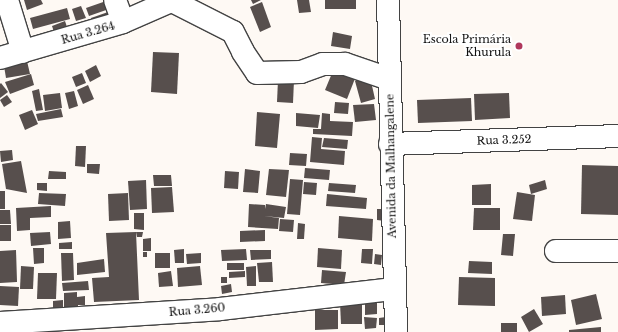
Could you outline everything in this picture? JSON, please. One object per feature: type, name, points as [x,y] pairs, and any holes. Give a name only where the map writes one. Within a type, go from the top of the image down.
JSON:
[{"type":"street","points":[[7,0],[23,52]]},
{"type":"street","points":[[115,0],[123,22]]},
{"type":"street","points":[[173,0],[233,32],[243,52],[257,73],[301,72],[323,64],[345,64],[389,79]]},
{"type":"street","name":"Rua 3.264","points":[[0,58],[123,22],[173,0]]},
{"type":"street","name":"Avenida da Malhangalene","points":[[388,0],[390,144],[396,332]]},
{"type":"street","name":"Rua 3.252","points":[[390,144],[618,136]]},
{"type":"street","points":[[556,251],[618,251]]},
{"type":"street","name":"Rua 3.260","points":[[0,323],[48,327],[394,289]]},
{"type":"building","points":[[24,0],[41,0],[43,4],[27,10]]},
{"type":"building","points":[[109,0],[109,9],[89,16],[86,8]]},
{"type":"building","points":[[251,0],[261,0],[253,4]]},
{"type":"building","points":[[297,0],[309,0],[311,12],[299,13]]},
{"type":"building","points":[[325,0],[356,0],[356,9],[325,9]]},
{"type":"building","points":[[262,2],[271,27],[260,32],[250,7]]},
{"type":"building","points":[[81,6],[86,18],[76,21],[72,9]]},
{"type":"building","points":[[67,8],[70,19],[33,29],[30,18]]},
{"type":"building","points":[[108,12],[111,21],[94,27],[91,18]]},
{"type":"building","points":[[65,21],[68,30],[55,35],[52,26]]},
{"type":"building","points":[[333,32],[352,36],[350,49],[331,46]]},
{"type":"building","points":[[153,52],[179,53],[177,94],[151,92]]},
{"type":"building","points":[[27,61],[30,74],[6,78],[4,66]]},
{"type":"building","points":[[96,65],[101,76],[90,82],[85,71]]},
{"type":"building","points":[[335,66],[356,76],[347,99],[325,90]]},
{"type":"building","points":[[82,73],[86,83],[76,87],[72,77]]},
{"type":"building","points":[[31,74],[34,85],[10,94],[5,82]]},
{"type":"building","points":[[370,77],[375,99],[361,103],[355,81]]},
{"type":"building","points":[[278,80],[294,80],[293,103],[277,102]]},
{"type":"building","points":[[1,83],[8,92],[0,98],[0,84]]},
{"type":"building","points":[[88,85],[94,99],[83,104],[77,90]]},
{"type":"building","points":[[39,89],[43,110],[36,111],[32,91]]},
{"type":"building","points":[[74,91],[78,106],[69,109],[65,93]]},
{"type":"building","points":[[60,93],[62,108],[45,111],[43,95]]},
{"type":"building","points":[[509,93],[510,118],[475,120],[474,94]]},
{"type":"building","points":[[7,95],[12,102],[4,107],[0,100]]},
{"type":"building","points":[[471,98],[472,121],[418,123],[417,100]]},
{"type":"building","points":[[335,102],[349,103],[348,114],[334,113]]},
{"type":"building","points":[[374,104],[376,120],[355,122],[353,105]]},
{"type":"building","points":[[61,109],[63,117],[38,121],[36,114]]},
{"type":"building","points":[[32,110],[38,124],[25,130],[19,115]]},
{"type":"building","points":[[257,112],[280,114],[277,148],[255,146]]},
{"type":"building","points":[[296,113],[320,115],[318,128],[296,126]]},
{"type":"building","points":[[322,113],[330,114],[330,121],[353,122],[352,136],[313,134],[313,129],[321,129]]},
{"type":"building","points":[[312,137],[322,138],[321,149],[345,151],[344,165],[310,162]]},
{"type":"building","points":[[324,138],[348,140],[347,149],[322,147]]},
{"type":"building","points":[[76,146],[86,146],[85,167],[75,166]]},
{"type":"building","points":[[12,150],[13,160],[1,162],[0,151]]},
{"type":"building","points":[[290,153],[307,154],[306,166],[289,165]]},
{"type":"building","points":[[21,161],[27,193],[6,189],[2,164]]},
{"type":"building","points":[[87,164],[100,164],[99,174],[87,173]]},
{"type":"building","points":[[582,165],[618,166],[618,215],[581,214]]},
{"type":"building","points":[[305,168],[330,170],[329,180],[304,178]]},
{"type":"building","points":[[245,169],[260,171],[258,193],[243,192]]},
{"type":"building","points":[[269,169],[289,170],[286,197],[266,195]]},
{"type":"building","points":[[49,171],[66,172],[66,179],[48,179]]},
{"type":"building","points":[[225,171],[239,172],[238,189],[224,188]]},
{"type":"building","points":[[153,175],[171,175],[172,186],[154,186]]},
{"type":"building","points":[[290,179],[303,180],[300,215],[287,214]]},
{"type":"building","points":[[146,180],[147,209],[130,210],[128,181]]},
{"type":"building","points":[[545,180],[547,189],[531,194],[529,185]]},
{"type":"building","points":[[304,182],[317,183],[316,195],[303,194]]},
{"type":"building","points":[[37,183],[47,183],[47,191],[37,190]]},
{"type":"building","points":[[329,183],[356,185],[355,193],[328,191]]},
{"type":"building","points":[[491,184],[491,205],[472,205],[472,185]]},
{"type":"building","points":[[172,187],[174,212],[152,213],[151,188]]},
{"type":"building","points":[[0,191],[5,191],[5,209],[0,209]]},
{"type":"building","points":[[517,192],[535,195],[532,221],[513,219]]},
{"type":"building","points":[[39,193],[66,194],[65,206],[38,204]]},
{"type":"building","points":[[128,193],[129,220],[109,221],[108,194]]},
{"type":"building","points":[[327,194],[367,198],[366,209],[326,206]]},
{"type":"building","points":[[249,204],[265,205],[265,209],[266,204],[286,207],[284,218],[264,216],[279,218],[278,229],[248,227]]},
{"type":"building","points":[[51,206],[51,217],[30,218],[30,230],[17,231],[16,208]]},
{"type":"building","points":[[474,208],[500,208],[500,230],[473,230]]},
{"type":"building","points":[[377,209],[386,209],[385,221],[377,220]]},
{"type":"building","points":[[0,210],[10,210],[11,224],[0,224]]},
{"type":"building","points":[[134,213],[144,213],[144,230],[134,229]]},
{"type":"building","points":[[339,216],[373,219],[372,241],[338,238]]},
{"type":"building","points":[[280,219],[294,220],[293,232],[279,231]]},
{"type":"building","points":[[70,221],[71,238],[58,239],[58,222]]},
{"type":"building","points":[[298,223],[305,224],[304,239],[297,239]]},
{"type":"building","points":[[0,225],[11,225],[11,241],[0,241]]},
{"type":"building","points":[[265,230],[265,241],[240,242],[240,231]]},
{"type":"building","points":[[50,232],[51,244],[31,246],[30,233]]},
{"type":"building","points":[[136,232],[143,232],[142,237],[137,237]]},
{"type":"building","points":[[136,232],[139,300],[94,302],[92,278],[109,277],[106,233]]},
{"type":"building","points":[[503,234],[515,234],[513,256],[501,255]]},
{"type":"building","points":[[151,238],[151,251],[143,251],[143,239]]},
{"type":"building","points":[[72,242],[72,249],[59,249],[59,243]]},
{"type":"building","points":[[33,248],[44,248],[44,263],[34,264]]},
{"type":"building","points":[[318,248],[342,250],[341,269],[317,267]]},
{"type":"building","points":[[184,249],[184,263],[175,263],[174,250]]},
{"type":"building","points":[[246,249],[247,260],[222,261],[221,250]]},
{"type":"building","points":[[362,249],[373,249],[372,264],[361,263]]},
{"type":"building","points":[[16,250],[17,282],[0,283],[0,251]]},
{"type":"building","points":[[250,250],[271,250],[271,259],[251,260]]},
{"type":"building","points":[[143,252],[147,252],[147,257],[143,257]]},
{"type":"building","points":[[61,253],[73,253],[74,280],[62,281]]},
{"type":"building","points":[[155,253],[170,253],[170,268],[155,268]]},
{"type":"building","points":[[201,253],[201,263],[187,264],[186,254]]},
{"type":"building","points":[[375,254],[382,255],[381,265],[374,264]]},
{"type":"building","points":[[104,259],[105,272],[77,275],[77,263]]},
{"type":"building","points":[[469,261],[492,262],[492,274],[468,273]]},
{"type":"building","points":[[272,262],[273,282],[259,282],[257,263]]},
{"type":"building","points":[[227,263],[244,263],[244,270],[227,270]]},
{"type":"building","points":[[21,266],[34,267],[33,289],[20,289]]},
{"type":"building","points":[[200,266],[202,285],[178,287],[177,268]]},
{"type":"building","points":[[256,266],[256,286],[247,286],[246,267]]},
{"type":"building","points":[[322,270],[346,272],[344,285],[321,283]]},
{"type":"building","points":[[171,271],[173,286],[159,287],[158,273]]},
{"type":"building","points":[[245,271],[245,277],[229,278],[229,272]]},
{"type":"building","points":[[38,273],[57,273],[56,299],[37,299]]},
{"type":"building","points":[[221,277],[227,277],[227,283],[221,283]]},
{"type":"building","points":[[459,277],[495,278],[495,306],[458,305]]},
{"type":"building","points":[[88,281],[89,290],[63,291],[62,283]]},
{"type":"building","points":[[231,284],[232,292],[222,294],[221,286]]},
{"type":"building","points":[[0,286],[19,287],[18,306],[0,305]]},
{"type":"building","points":[[77,292],[77,297],[85,296],[85,305],[78,305],[78,309],[64,310],[64,293]]},
{"type":"building","points":[[596,294],[602,319],[576,325],[571,300]]},
{"type":"building","points":[[565,295],[566,314],[542,316],[541,297]]},
{"type":"building","points":[[63,300],[63,310],[53,311],[53,301]]},
{"type":"building","points":[[377,301],[377,314],[365,315],[365,302]]},
{"type":"building","points":[[362,302],[362,324],[341,324],[340,303]]},
{"type":"building","points":[[534,309],[543,324],[529,332],[521,317]]},
{"type":"building","points":[[315,310],[338,310],[338,329],[315,330]]},
{"type":"building","points":[[364,317],[377,318],[376,328],[365,329]]},
{"type":"building","points":[[386,317],[386,325],[379,325],[379,318]]},
{"type":"building","points":[[501,323],[517,323],[517,332],[501,332]]},
{"type":"building","points":[[601,327],[601,332],[569,332],[569,330]]},
{"type":"place","name":"Escola Primária Khurula","points":[[519,46]]}]
